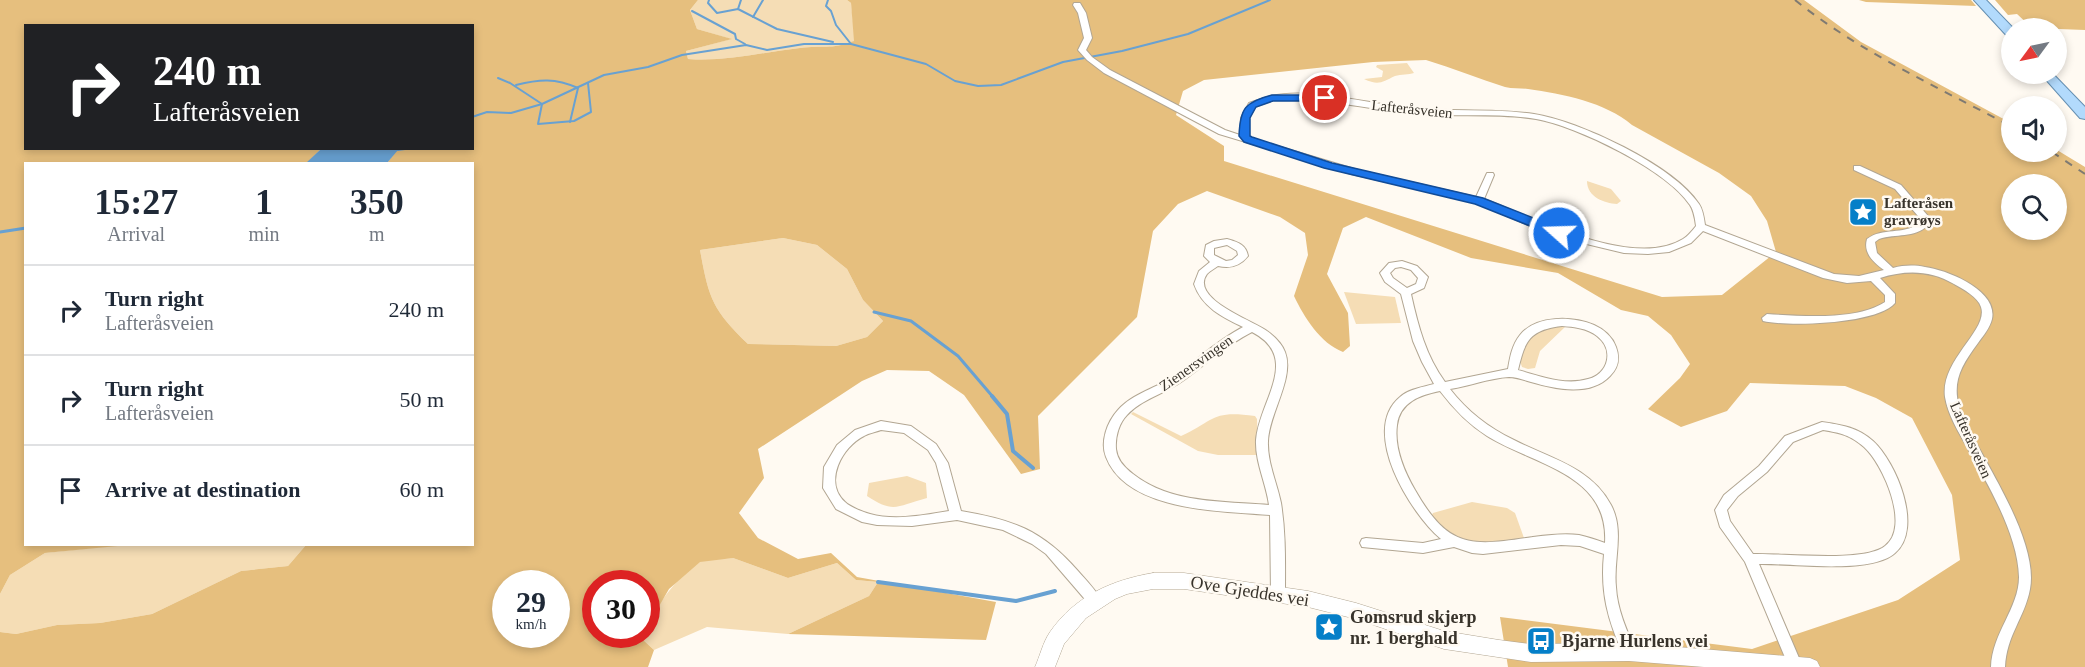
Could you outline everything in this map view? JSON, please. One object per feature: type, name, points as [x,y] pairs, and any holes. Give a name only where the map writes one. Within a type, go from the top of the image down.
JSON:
[{"type":"main road","points":[[1980,0],[2001,22]]},
{"type":"main road","points":[[2057,84],[2085,115]]},
{"type":"street","points":[[1077,5],[1082,13],[1088,38],[1082,50],[1101,67],[1120,79],[1157,96],[1203,125],[1228,135],[1328,166],[1479,201],[1537,226],[1613,248],[1645,251],[1673,248],[1688,240],[1701,227]]},
{"type":"street","name":"Lafteråsveien","points":[[1248,140],[1244,136],[1245,118],[1252,105],[1272,98],[1290,96],[1424,112],[1529,116],[1550,119],[1593,136],[1675,183],[1696,206],[1701,227],[1830,277],[1858,280],[1909,268],[1948,277],[1974,291],[1989,310],[1988,320],[1952,373],[1950,389],[1954,409],[2008,519],[2019,549],[2025,578],[2020,598],[1999,651],[1998,667]]},
{"type":"street","points":[[1857,168],[1898,187],[1923,216],[1923,225],[1916,230],[1881,234],[1870,241],[1869,247],[1872,254],[1891,271]]},
{"type":"street","points":[[1479,201],[1490,175]]},
{"type":"street","points":[[1216,262],[1201,275],[1199,288],[1204,297],[1221,311],[1262,333],[1272,342],[1279,350],[1283,369],[1280,383],[1268,410],[1262,443],[1279,536],[1278,595]]},
{"type":"street","points":[[1767,318],[1830,318],[1882,310],[1890,303],[1890,294],[1873,277]]},
{"type":"street","points":[[1406,293],[1412,324],[1430,370],[1450,399],[1485,428],[1510,443],[1567,470],[1589,485],[1609,512],[1613,525],[1609,586],[1617,626],[1629,652]]},
{"type":"street","points":[[1512,373],[1518,348],[1524,337],[1531,331],[1549,323],[1571,322],[1586,326],[1605,340],[1613,353],[1610,370],[1600,379],[1584,384],[1567,386],[1512,373],[1442,387],[1404,400],[1394,413],[1390,428],[1398,466],[1418,507],[1438,530],[1455,542],[1471,548],[1487,549],[1556,540],[1576,540],[1611,551]]},
{"type":"street","name":"Zienersvingen","points":[[1250,328],[1222,342],[1174,381],[1127,408],[1113,425],[1109,450],[1118,467],[1133,482],[1152,492],[1188,502],[1275,510]]},
{"type":"street","points":[[957,515],[939,455],[930,445],[900,428],[883,426],[859,431],[844,443],[830,468],[828,481],[833,496],[852,513],[864,518],[893,520],[957,515],[992,520],[1028,533],[1058,556],[1094,600]]},
{"type":"street","points":[[1750,559],[1775,557],[1852,560],[1890,550],[1897,544],[1903,520],[1898,498],[1882,460],[1867,440],[1847,429],[1838,427],[1805,430],[1789,439],[1761,472],[1729,497],[1721,510],[1722,520],[1750,559],[1802,666]]},
{"type":"street","points":[[1366,543],[1423,548],[1455,542]]},
{"type":"street","name":"Ove Gjeddes vei","points":[[1045,667],[1056,639],[1067,624],[1094,600],[1125,586],[1153,581],[1184,581],[1334,605],[1444,640],[1533,660],[1629,652],[1802,666]]},
{"type":"shaded area","points":[[0,0],[698,0],[690,10],[697,29],[732,39],[686,51],[688,59],[702,60],[832,46],[854,41],[851,3],[847,0],[1804,0],[1861,42],[2001,118],[2001,162],[2067,162],[2067,156],[2085,167],[2085,667],[1508,667],[1500,617],[1752,649],[1898,600],[1960,560],[1952,495],[1912,418],[1876,398],[1845,386],[1750,383],[1727,411],[1681,427],[1648,409],[1680,378],[1690,364],[1671,335],[1648,316],[1621,310],[1558,273],[1471,258],[1366,217],[1343,228],[1327,274],[1348,313],[1350,346],[1343,352],[1320,336],[1308,321],[1294,296],[1308,255],[1305,233],[1280,217],[1207,191],[1178,204],[1153,231],[1137,317],[1038,416],[1040,469],[1021,474],[964,395],[929,371],[887,370],[862,381],[758,449],[764,478],[739,513],[758,538],[798,559],[831,553],[857,577],[996,602],[986,640],[788,634],[869,596],[878,582],[856,580],[837,563],[788,578],[733,558],[700,562],[669,589],[660,605],[660,570],[582,570],[582,648],[652,648],[654,650],[648,667],[0,667],[0,632],[16,634],[57,625],[100,623],[152,614],[241,571],[288,566],[305,546],[474,546],[474,162],[388,162],[397,150],[474,150],[474,24],[24,24],[24,150],[320,150],[308,162],[24,162],[24,546],[118,546],[45,553],[10,575],[0,594]],"holes":[[[1426,60],[1505,87],[1528,89],[1583,100],[1609,110],[1719,173],[1751,196],[1767,221],[1776,252],[1722,295],[1662,297],[1224,161],[1224,146],[1176,115],[1183,91],[1204,80],[1373,62]],[[783,238],[817,245],[847,269],[863,300],[883,321],[867,337],[836,346],[748,344],[719,312],[706,280],[700,250]]]},
{"type":"shaded area","points":[[698,0],[847,0],[851,3],[855,41],[833,46],[800,48],[730,58],[688,59],[686,51],[731,39],[697,29],[690,10]]},
{"type":"shaded area","points":[[1859,0],[1971,0],[1976,6],[1866,2]]},
{"type":"shaded area","points":[[1995,0],[2085,0],[2085,30],[2067,29],[2067,18],[2021,18],[2017,14],[2008,15]]},
{"type":"shaded area","points":[[1407,63],[1414,73],[1395,76],[1380,82],[1364,79],[1382,77],[1383,71],[1376,67],[1377,65]]},
{"type":"shaded area","points":[[1587,181],[1611,189],[1621,201],[1617,204],[1597,198],[1590,191]]},
{"type":"shaded area","points":[[783,238],[817,245],[847,269],[863,300],[883,321],[867,337],[836,346],[748,344],[719,312],[706,280],[700,250]]},
{"type":"shaded area","points":[[1344,292],[1395,297],[1401,323],[1356,324]]},
{"type":"shaded area","points":[[1559,325],[1565,327],[1540,351],[1535,368],[1522,367],[1520,358],[1524,343],[1536,333]]},
{"type":"shaded area","points":[[1133,412],[1181,436],[1221,415],[1255,416],[1258,453],[1256,455],[1218,455],[1198,451],[1131,414]]},
{"type":"shaded area","points":[[907,476],[926,483],[927,498],[902,506],[890,507],[867,496],[869,483]]},
{"type":"shaded area","points":[[1472,502],[1507,508],[1515,513],[1524,538],[1497,543],[1474,542],[1453,534],[1431,517],[1433,513]]},
{"type":"shaded area","points":[[110,546],[305,546],[288,566],[241,571],[152,614],[100,623],[57,625],[16,634],[0,632],[0,594],[10,575],[45,553]]},
{"type":"shaded area","points":[[733,558],[788,578],[837,563],[856,580],[878,582],[869,596],[788,634],[707,627],[660,647],[660,603],[684,574],[699,562]]},
{"type":"water","points":[[320,150],[398,150],[388,162],[307,162]]},
{"type":"waterway","points":[[709,0],[708,3],[717,13],[738,9]]},
{"type":"waterway","points":[[738,9],[741,0]]},
{"type":"waterway","points":[[753,17],[763,0]]},
{"type":"waterway","points":[[828,0],[826,6],[831,11],[836,25],[851,44]]},
{"type":"waterway","points":[[851,44],[926,64],[955,81],[978,86],[1001,85],[1063,62],[1122,51],[1188,34],[1270,0]]},
{"type":"waterway","points":[[738,9],[753,17]]},
{"type":"waterway","points":[[692,11],[735,34],[736,39],[745,44]]},
{"type":"waterway","points":[[753,17],[777,29],[833,42]]},
{"type":"waterway","points":[[577,88],[604,75],[648,67],[682,55],[746,45],[767,50],[804,44],[851,44]]},
{"type":"waterway","points":[[498,78],[510,83],[542,104]]},
{"type":"waterway","points":[[516,85],[547,80],[577,88]]},
{"type":"waterway","points":[[570,121],[591,112],[588,83]]},
{"type":"waterway","points":[[542,104],[577,88]]},
{"type":"waterway","points":[[570,121],[577,88]]},
{"type":"waterway","points":[[474,116],[487,112],[511,113],[542,104]]},
{"type":"waterway","points":[[542,104],[538,124],[570,121]]},
{"type":"waterway","points":[[0,232],[24,228]]},
{"type":"waterway","points":[[874,312],[911,321],[958,356],[993,397]]},
{"type":"waterway","points":[[992,396],[1007,414],[1013,451],[1033,468]]},
{"type":"waterway","points":[[878,582],[1016,601],[1055,591]]},
{"type":"railway","points":[[1795,0],[1846,37],[1873,53],[2001,121]]},
{"type":"railway","points":[[2067,162],[2085,174]]},
{"type":"place","name":"Lafteråsen gravrøys","points":[[1863,212]]},
{"type":"place","name":"Gomsrud skjerp nr. 1 berghald","points":[[1329,627]]},
{"type":"place","name":"Bjarne Hurlens vei","points":[[1541,641]]},
{"type":"route","points":[[1325,98],[1290,96],[1260,101],[1248,110],[1244,136],[1248,140],[1328,166],[1479,201],[1559,233]]}]
